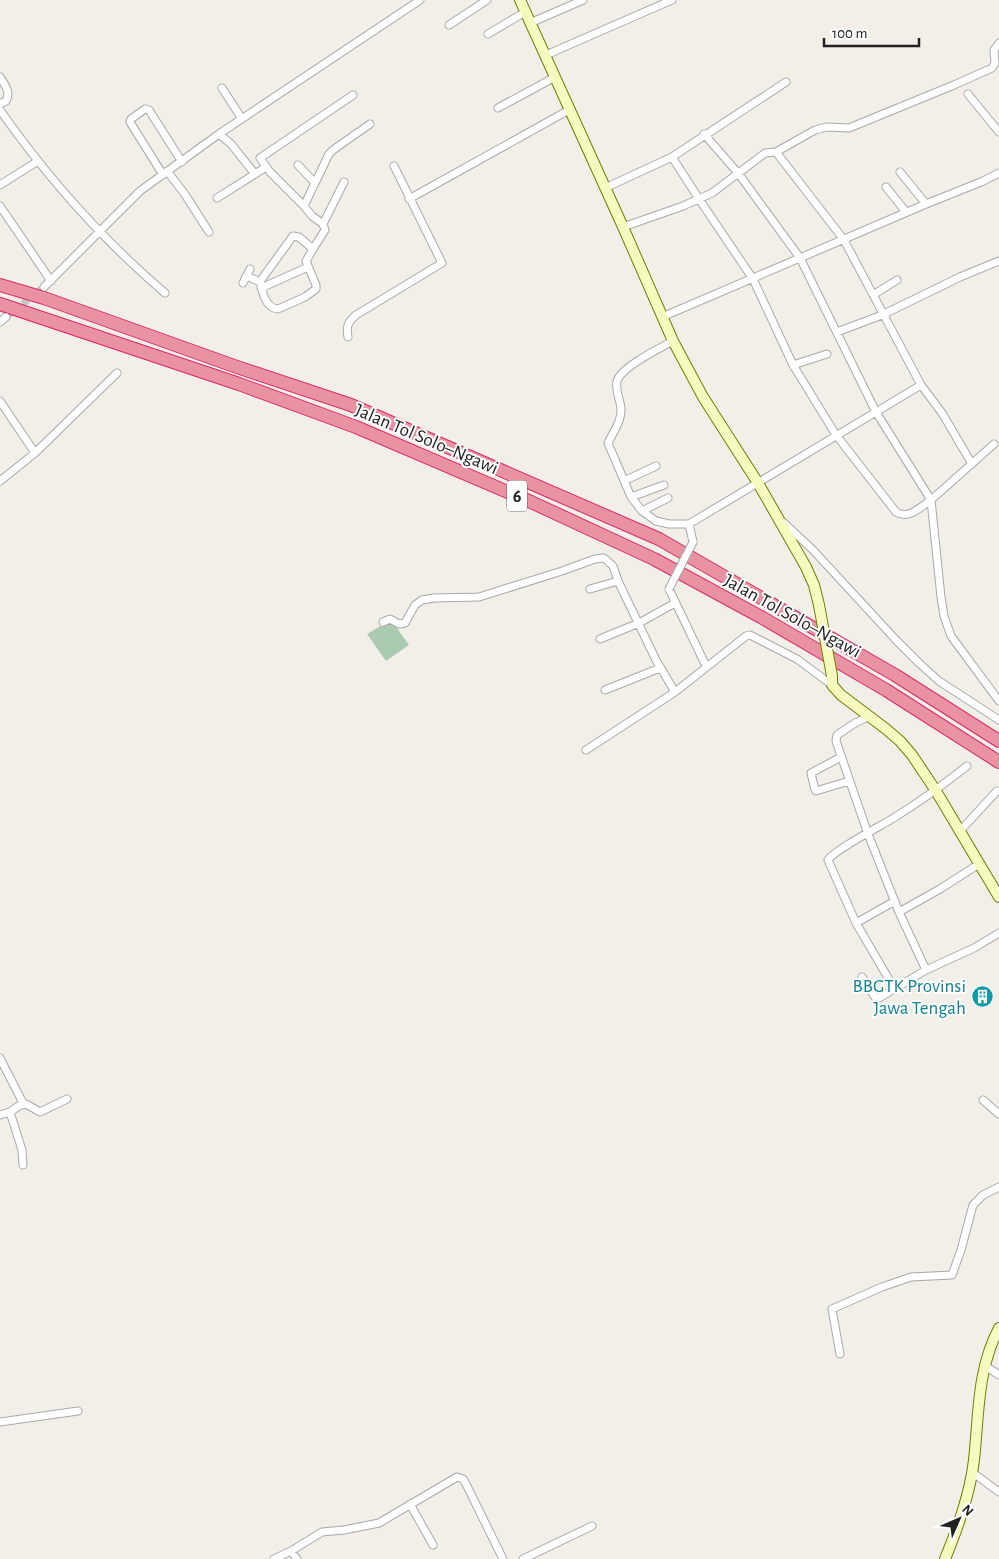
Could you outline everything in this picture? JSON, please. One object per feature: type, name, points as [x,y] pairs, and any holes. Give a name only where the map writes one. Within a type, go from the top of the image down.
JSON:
[{"type":"highway","name":"Jalan Tol Solo–Ngawi","points":[[0,285],[44,298],[219,361],[351,405],[659,539],[887,670],[999,741]]},
{"type":"highway","name":"Jalan Tol Solo–Ngawi","points":[[0,304],[238,384],[356,427],[531,502],[654,560],[761,617],[886,690],[999,762]]},
{"type":"street","points":[[44,287],[140,191],[219,134],[420,0]]},
{"type":"street","points":[[449,25],[487,0]]},
{"type":"street","points":[[520,0],[673,341],[703,397],[758,484],[806,567],[814,585],[819,605],[832,681]]},
{"type":"street","points":[[530,23],[583,0]]},
{"type":"street","points":[[546,55],[672,0]]},
{"type":"street","points":[[488,34],[525,12]]},
{"type":"street","points":[[623,227],[712,193],[765,153],[776,152],[815,130],[826,127],[849,128],[954,86],[992,68],[995,63],[994,50],[999,43]]},
{"type":"street","points":[[498,108],[555,77]]},
{"type":"street","points":[[0,78],[6,87],[8,97],[6,101],[0,104]]},
{"type":"street","points":[[605,188],[672,157],[704,134],[786,82]]},
{"type":"street","points":[[222,88],[242,119]]},
{"type":"street","points":[[968,94],[999,132]]},
{"type":"street","points":[[247,276],[260,285],[273,309],[278,309],[305,297],[316,289],[315,281],[306,261],[325,230],[323,224],[312,216],[266,167],[260,158],[353,95]]},
{"type":"street","points":[[182,162],[149,110],[145,109],[131,119],[130,122],[165,173],[184,193],[208,232]]},
{"type":"street","points":[[0,110],[38,161],[99,231],[165,293]]},
{"type":"street","points":[[409,199],[569,110]]},
{"type":"street","points":[[304,206],[333,150],[370,124]]},
{"type":"street","points":[[219,134],[231,144],[255,174]]},
{"type":"street","points":[[704,134],[738,173],[800,258],[876,412],[930,500],[941,597],[951,636],[999,701]]},
{"type":"street","points":[[776,152],[844,240],[882,315],[921,385],[942,413],[972,464]]},
{"type":"street","points":[[672,157],[753,279],[793,365],[836,435],[896,512],[901,515],[910,514],[930,500],[994,444]]},
{"type":"street","points":[[0,185],[38,161]]},
{"type":"street","points":[[298,165],[316,183]]},
{"type":"street","points":[[348,337],[346,328],[356,315],[442,263],[394,166]]},
{"type":"street","points":[[218,198],[266,167]]},
{"type":"street","points":[[900,172],[926,204]]},
{"type":"street","points":[[662,317],[999,173]]},
{"type":"street","points":[[323,224],[344,182]]},
{"type":"street","points":[[886,187],[906,212]]},
{"type":"street","points":[[0,206],[51,281]]},
{"type":"street","points":[[260,285],[293,236],[299,237],[314,248]]},
{"type":"street","points":[[837,332],[882,315],[960,277],[999,261]]},
{"type":"street","points":[[260,285],[308,267]]},
{"type":"street","points":[[873,295],[897,280]]},
{"type":"street","points":[[673,341],[642,358],[619,376],[617,389],[621,408],[620,421],[608,443],[631,497],[642,511],[656,521],[669,524],[689,524],[921,385]]},
{"type":"street","points":[[793,365],[828,354]]},
{"type":"street","points":[[0,481],[35,453],[117,373]]},
{"type":"street","points":[[0,401],[35,453]]},
{"type":"street","points":[[624,480],[656,466]]},
{"type":"street","points":[[631,497],[664,485]]},
{"type":"street","points":[[642,511],[668,498]]},
{"type":"street","points":[[775,514],[812,550],[920,664],[939,681],[999,720]]},
{"type":"street","points":[[689,524],[693,542],[669,589],[706,666]]},
{"type":"street","points":[[383,622],[390,619],[399,624],[405,623],[415,605],[422,600],[479,597],[600,558],[607,560],[613,566],[618,581],[660,668],[675,692]]},
{"type":"street","points":[[590,589],[618,581]]},
{"type":"street","points":[[600,639],[639,624],[675,603]]},
{"type":"street","points":[[586,750],[675,692],[706,666],[750,635],[797,659],[832,681],[849,703],[870,716],[900,741],[912,755],[936,791],[999,897]]},
{"type":"street","points":[[605,690],[660,668]]},
{"type":"street","points":[[870,716],[836,735],[836,741],[868,834],[899,912],[926,970]]},
{"type":"street","points":[[841,756],[812,771],[810,775],[816,791],[849,781]]},
{"type":"street","points":[[894,988],[856,922],[828,860],[834,853],[936,791],[967,766]]},
{"type":"street","points":[[959,832],[998,791]]},
{"type":"street","points":[[899,912],[979,864]]},
{"type":"street","points":[[856,922],[895,902]]},
{"type":"street","points":[[862,977],[876,997],[879,998],[926,970],[974,948],[999,933]]},
{"type":"street","points":[[1,1062],[23,1105]]},
{"type":"street","points":[[0,1115],[26,1104],[40,1112],[67,1099]]},
{"type":"street","points":[[983,1100],[999,1114]]},
{"type":"street","points":[[10,1112],[22,1150],[23,1165]]},
{"type":"street","points":[[840,1354],[832,1309],[910,1277],[952,1275],[973,1205],[983,1195],[999,1187]]},
{"type":"street","points":[[945,1559],[965,1503],[972,1472],[980,1386],[984,1365],[999,1328]]},
{"type":"street","points":[[984,1365],[999,1375]]},
{"type":"street","points":[[0,1422],[78,1411]]},
{"type":"street","points":[[972,1472],[999,1492]]},
{"type":"street","points":[[274,1559],[291,1552],[322,1532],[379,1523],[455,1478],[460,1478],[465,1482],[503,1559]]},
{"type":"street","points":[[410,1504],[433,1545]]},
{"type":"street","points":[[523,1559],[592,1526]]},
{"type":"street","points":[[291,1552],[297,1559]]},
{"type":"green space","points":[[391,620],[409,645],[386,661],[367,634]]},
{"type":"tunnel","points":[[6,317],[44,287]]},
{"type":"place","name":"BBGTK Provinsi Jawa Tengah","points":[[982,996]]}]
